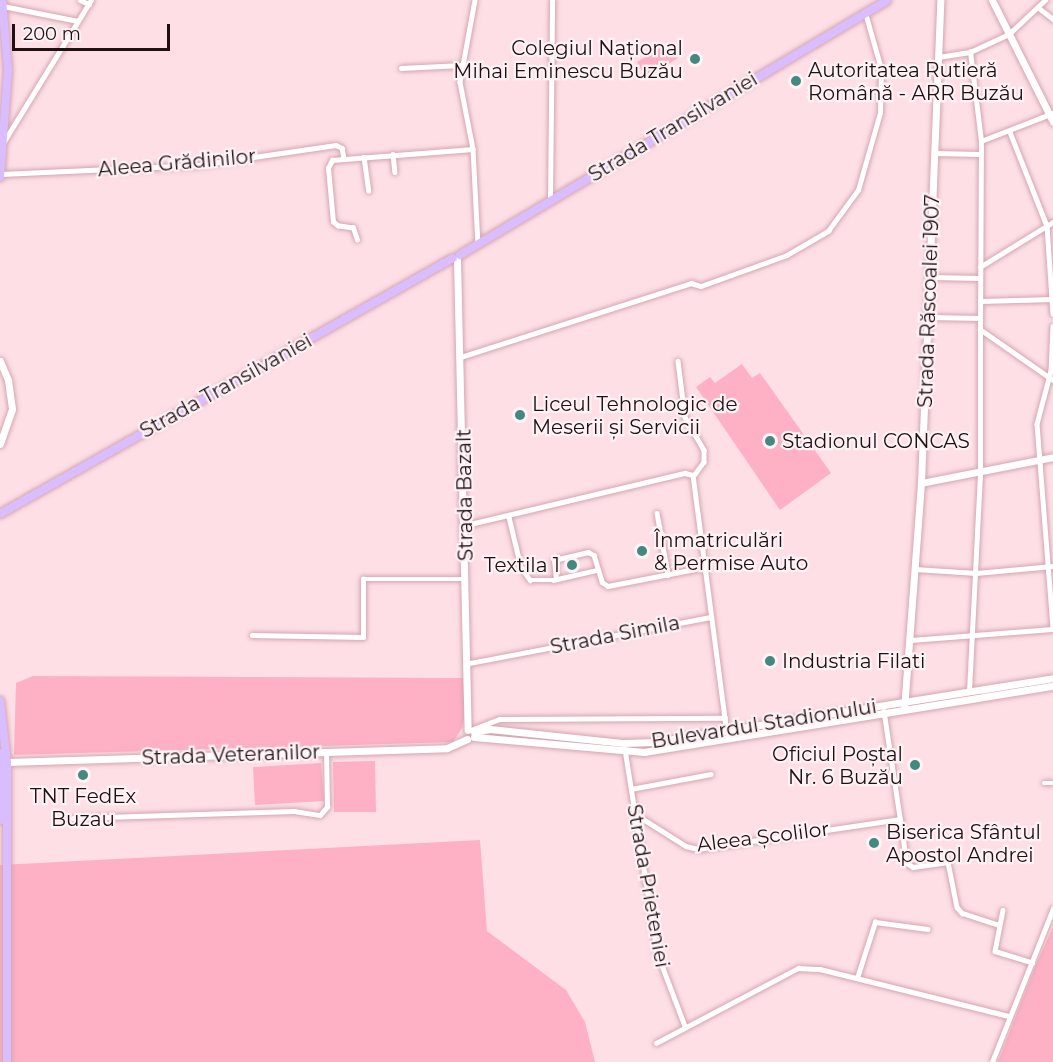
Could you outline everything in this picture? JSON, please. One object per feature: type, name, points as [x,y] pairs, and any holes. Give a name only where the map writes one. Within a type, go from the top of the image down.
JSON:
[{"type":"main road","name":"Strada Transilvaniei","points":[[0,514],[456,258],[887,0]]},
{"type":"main road","name":"Strada Răscoalei 1907","points":[[904,705],[921,483],[930,317],[940,0]]},
{"type":"main road","points":[[992,0],[1052,117]]},
{"type":"main road","points":[[2,141],[8,64],[3,3]]},
{"type":"main road","points":[[0,19],[4,58],[1,175]]},
{"type":"main road","name":"Strada Bazalt","points":[[456,258],[466,525],[470,734]]},
{"type":"main road","points":[[0,361],[10,392],[10,416],[0,444]]},
{"type":"main road","points":[[0,380],[10,392]]},
{"type":"main road","points":[[921,483],[1053,457]]},
{"type":"main road","name":"Bulevardul Stadionului","points":[[470,734],[655,751],[969,691],[1053,678]]},
{"type":"main road","name":"Bulevardul Stadionului","points":[[904,705],[1053,686]]},
{"type":"main road","points":[[0,700],[7,1062]]},
{"type":"main road","name":"Bulevardul Stadionului","points":[[625,747],[727,729],[883,709]]},
{"type":"main road","name":"Strada Veteranilor","points":[[2,764],[456,746],[470,734]]},
{"type":"main road","points":[[0,753],[6,996]]},
{"type":"street","points":[[2,141],[90,2],[80,0]]},
{"type":"street","points":[[475,0],[462,65],[462,95],[473,148],[478,243]]},
{"type":"street","points":[[550,201],[552,0]]},
{"type":"street","points":[[938,57],[970,52],[1009,34],[1045,0]]},
{"type":"street","points":[[3,3],[78,21]]},
{"type":"street","points":[[1039,8],[1053,19]]},
{"type":"street","points":[[461,357],[691,283],[701,286],[787,255],[819,238],[844,213],[858,190],[880,113],[881,69],[866,13]]},
{"type":"street","points":[[969,691],[980,473],[981,141],[970,52]]},
{"type":"street","points":[[401,68],[462,65]]},
{"type":"street","points":[[981,141],[1052,117]]},
{"type":"street","points":[[1010,132],[1047,226],[1053,314]]},
{"type":"street","name":"Aleea Grădinilor","points":[[1,175],[189,166],[336,145],[342,148],[344,158]]},
{"type":"street","points":[[357,240],[350,226],[341,227],[333,222],[328,168],[332,160],[473,148]]},
{"type":"street","points":[[935,153],[980,154]]},
{"type":"street","points":[[393,154],[395,172]]},
{"type":"street","points":[[364,157],[369,191]]},
{"type":"street","points":[[980,267],[1053,222]]},
{"type":"street","points":[[931,277],[980,278]]},
{"type":"street","points":[[980,301],[1053,299]]},
{"type":"street","points":[[930,317],[980,318]]},
{"type":"street","points":[[910,640],[1053,628],[1051,566],[1040,460],[1038,414],[1051,379],[1053,326]]},
{"type":"street","points":[[980,329],[1051,379]]},
{"type":"street","points":[[678,361],[685,417],[704,450],[704,462],[694,476],[728,738]]},
{"type":"street","points":[[466,525],[509,517],[685,473],[694,476]]},
{"type":"street","points":[[657,513],[668,575]]},
{"type":"street","points":[[1045,516],[1053,515]]},
{"type":"street","points":[[509,517],[524,574],[530,580],[556,579],[597,570]]},
{"type":"street","points":[[556,579],[553,565],[558,557],[591,552],[597,570],[608,586],[706,567]]},
{"type":"street","points":[[915,569],[976,573],[1051,566]]},
{"type":"street","points":[[252,635],[363,637],[363,579],[467,579]]},
{"type":"street","name":"Strada Simila","points":[[470,663],[711,618]]},
{"type":"street","points":[[883,709],[907,863],[913,867],[948,862],[957,907],[962,913],[999,925]]},
{"type":"street","points":[[470,734],[500,719],[725,718]]},
{"type":"street","name":"Strada Prieteniei","points":[[625,747],[660,964],[686,1026]]},
{"type":"street","points":[[73,818],[294,811],[320,815],[327,807],[326,752]]},
{"type":"street","points":[[631,789],[711,774]]},
{"type":"street","points":[[1044,783],[1053,783]]},
{"type":"street","name":"Aleea Școlilor","points":[[635,814],[686,846],[698,849],[900,819]]},
{"type":"street","points":[[992,1062],[1053,909]]},
{"type":"street","points":[[1004,910],[995,951],[1032,962]]},
{"type":"street","points":[[857,978],[875,922],[928,929]]},
{"type":"street","points":[[657,1043],[789,970],[805,967],[1009,1016]]},
{"type":"shaded area","points":[[672,41],[681,56],[646,78],[637,62]]},
{"type":"shaded area","name":"Stadionul CONCAS","points":[[742,364],[752,378],[760,373],[831,473],[780,510],[696,387],[710,377],[715,383]]},
{"type":"shaded area","points":[[33,676],[463,678],[466,708],[462,728],[453,742],[14,755],[16,683]]},
{"type":"shaded area","points":[[375,761],[376,812],[334,812],[333,762]]},
{"type":"shaded area","points":[[321,763],[324,801],[255,805],[253,767]]},
{"type":"shaded area","points":[[480,840],[487,931],[566,990],[585,1022],[595,1062],[0,1062],[0,865]]},
{"type":"shaded area","points":[[1053,927],[1053,1062],[998,1062],[1035,967]]},
{"type":"place","name":"Colegiul Național Mihai Eminescu Buzău","points":[[695,59]]},
{"type":"place","name":"Autoritatea Rutieră Română - ARR Buzău","points":[[796,81]]},
{"type":"place","name":"Liceul Tehnologic de Meserii și Servicii","points":[[520,415]]},
{"type":"place","name":"Stadionul CONCAS","points":[[770,441]]},
{"type":"place","name":"Înmatriculări & Permise Auto","points":[[642,551]]},
{"type":"place","name":"Textila 1","points":[[572,565]]},
{"type":"place","name":"Industria Filati","points":[[770,661]]},
{"type":"place","name":"Oficiul Poștal Nr. 6 Buzău","points":[[915,765]]},
{"type":"place","name":"TNT FedEx Buzau","points":[[83,775]]},
{"type":"place","name":"Biserica Sfântul Apostol Andrei","points":[[874,843]]}]
